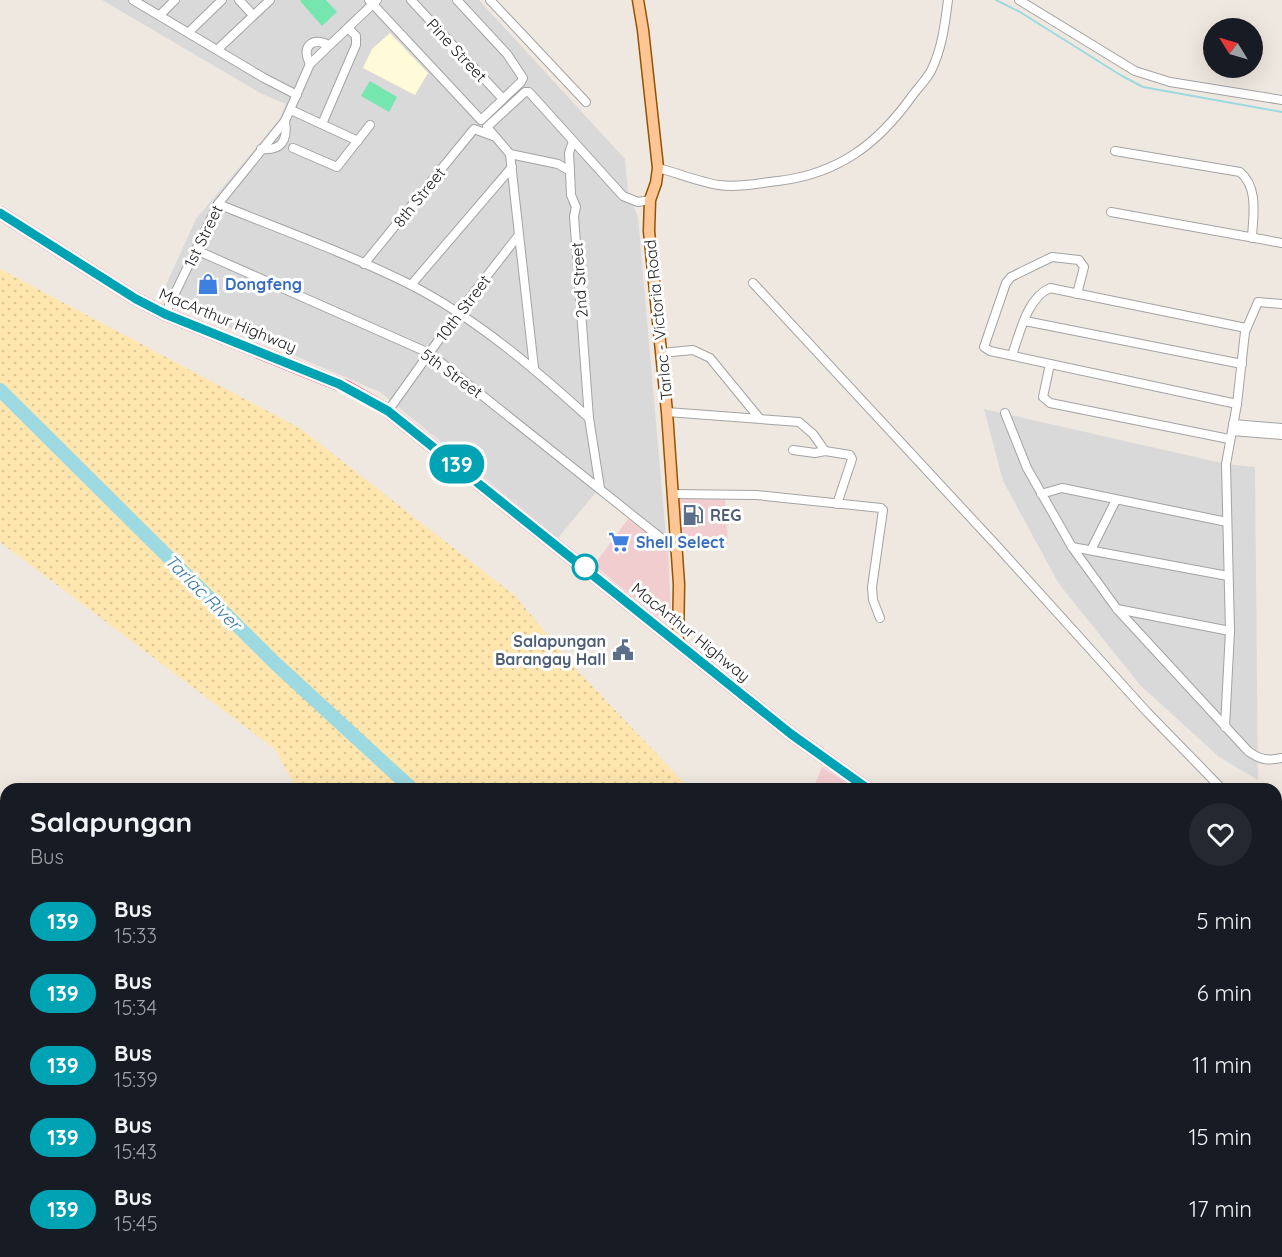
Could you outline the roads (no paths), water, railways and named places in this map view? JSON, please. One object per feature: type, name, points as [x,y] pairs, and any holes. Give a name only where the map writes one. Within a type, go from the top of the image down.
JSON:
[{"type":"highway","name":"MacArthur Highway","points":[[0,213],[136,299],[165,314],[339,384],[388,411],[791,734],[860,783]]},
{"type":"main road","name":"Tarlac - Victoria Road","points":[[638,0],[658,168],[650,200],[649,231],[667,412],[680,595],[678,642]]},
{"type":"street","points":[[133,0],[264,78],[297,95]]},
{"type":"street","points":[[160,15],[175,0]]},
{"type":"street","points":[[189,32],[222,0]]},
{"type":"street","points":[[239,0],[254,15]]},
{"type":"street","points":[[218,49],[270,0]]},
{"type":"street","name":"Pine Street","points":[[411,0],[503,99]]},
{"type":"street","points":[[457,0],[507,54],[522,75],[521,82],[503,99],[484,123]]},
{"type":"street","points":[[490,0],[586,102]]},
{"type":"street","points":[[658,168],[720,185],[755,185],[816,174],[844,161],[890,126],[931,71],[941,43],[948,0]]},
{"type":"street","points":[[1019,0],[1098,51],[1142,74],[1170,82],[1282,100]]},
{"type":"street","points":[[261,149],[276,148],[282,143],[286,137],[285,121],[310,64],[373,1],[510,154],[534,368]]},
{"type":"street","points":[[322,124],[356,45],[356,36],[348,28]]},
{"type":"street","points":[[310,64],[306,56],[307,49],[312,43],[321,41],[329,45]]},
{"type":"street","points":[[484,123],[528,92],[623,196],[638,202],[650,200]]},
{"type":"street","points":[[291,110],[358,141]]},
{"type":"street","name":"1st Street","points":[[165,314],[218,204],[285,121]]},
{"type":"street","points":[[293,148],[337,167],[370,125]]},
{"type":"street","name":"8th Street","points":[[364,264],[474,129],[495,136]]},
{"type":"street","name":"2nd Street","points":[[573,141],[569,153],[571,195],[576,207],[574,216],[589,418],[600,488]]},
{"type":"street","points":[[1115,151],[1240,172],[1249,182],[1252,192],[1252,238]]},
{"type":"street","points":[[510,154],[558,164],[570,171]]},
{"type":"street","points":[[411,285],[512,167]]},
{"type":"street","points":[[218,204],[411,285],[458,313],[534,368],[589,418]]},
{"type":"street","points":[[1111,212],[1282,243]]},
{"type":"street","name":"10th Street","points":[[388,411],[458,313],[518,236]]},
{"type":"street","name":"5th Street","points":[[196,250],[429,353],[676,550]]},
{"type":"street","points":[[1077,294],[1084,267],[1079,260],[1052,257],[1011,277],[1006,283],[984,347],[990,351],[1237,404]]},
{"type":"street","points":[[753,283],[997,546],[1147,712],[1216,783]]},
{"type":"street","points":[[1012,355],[1024,321],[1036,299],[1050,288],[1246,328]]},
{"type":"street","points":[[1225,727],[1230,631],[1226,464],[1237,404],[1246,328],[1258,302],[1282,304]]},
{"type":"street","points":[[1024,321],[1242,364]]},
{"type":"street","points":[[661,353],[693,350],[710,358],[760,419]]},
{"type":"street","points":[[1050,364],[1043,397],[1050,403],[1231,432],[1282,435]]},
{"type":"street","points":[[667,412],[799,422],[813,434],[825,451]]},
{"type":"street","points":[[1005,413],[1027,468],[1041,494],[1072,547],[1117,609],[1248,751],[1268,761],[1282,758]]},
{"type":"street","points":[[1231,432],[1282,428]]},
{"type":"street","points":[[793,450],[814,453],[825,451],[848,453],[851,457],[837,504]]},
{"type":"street","points":[[1041,494],[1062,488],[1227,522]]},
{"type":"street","points":[[672,494],[756,495],[876,506],[883,510],[872,587],[873,600],[880,618]]},
{"type":"street","points":[[1091,550],[1116,500]]},
{"type":"street","points":[[1072,547],[1228,576]]},
{"type":"street","points":[[1117,609],[1230,631]]},
{"type":"waterway","points":[[996,0],[1020,12],[1143,87],[1282,112]]},
{"type":"waterway","name":"Tarlac River","points":[[0,390],[275,663],[405,783]]},
{"type":"place","name":"Dongfeng","points":[[208,284]]},
{"type":"place","name":"REG","points":[[693,515]]},
{"type":"place","name":"Shell Select","points":[[619,542]]},
{"type":"place","name":"Salapungan Barangay Hall","points":[[623,650]]}]
